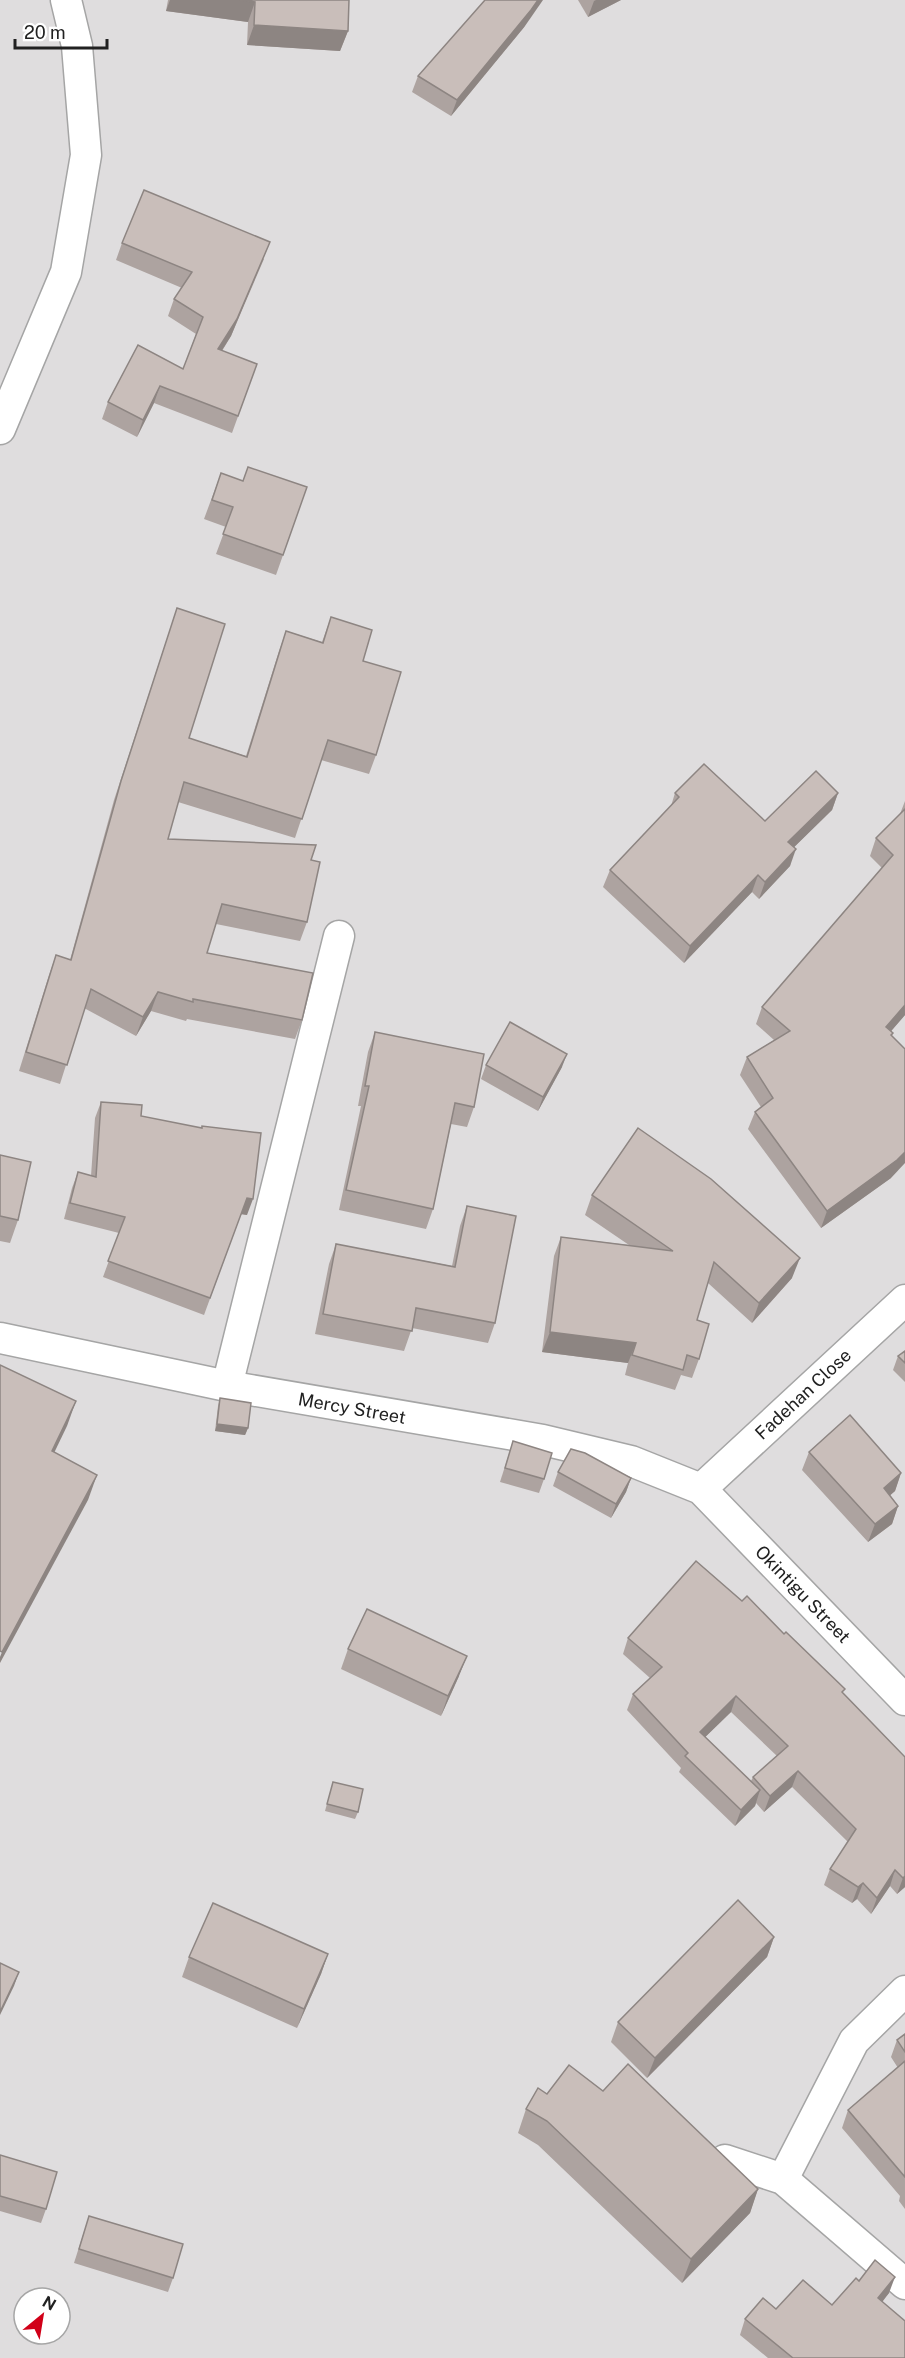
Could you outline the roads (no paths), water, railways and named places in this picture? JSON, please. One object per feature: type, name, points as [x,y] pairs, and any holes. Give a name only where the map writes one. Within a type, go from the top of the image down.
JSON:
[{"type":"street","points":[[0,429],[66,272],[86,155],[77,46],[66,0]]},
{"type":"street","points":[[227,1386],[339,936]]},
{"type":"street","name":"Fadehan Close","points":[[701,1489],[905,1300]]},
{"type":"street","name":"Mercy Street","points":[[0,1338],[227,1386],[543,1440],[631,1461],[701,1489]]},
{"type":"street","name":"Okintigu Street","points":[[701,1489],[905,1700]]},
{"type":"street","points":[[783,2179],[854,2041],[905,1991]]},
{"type":"street","points":[[725,2160],[783,2179],[905,2284]]}]
